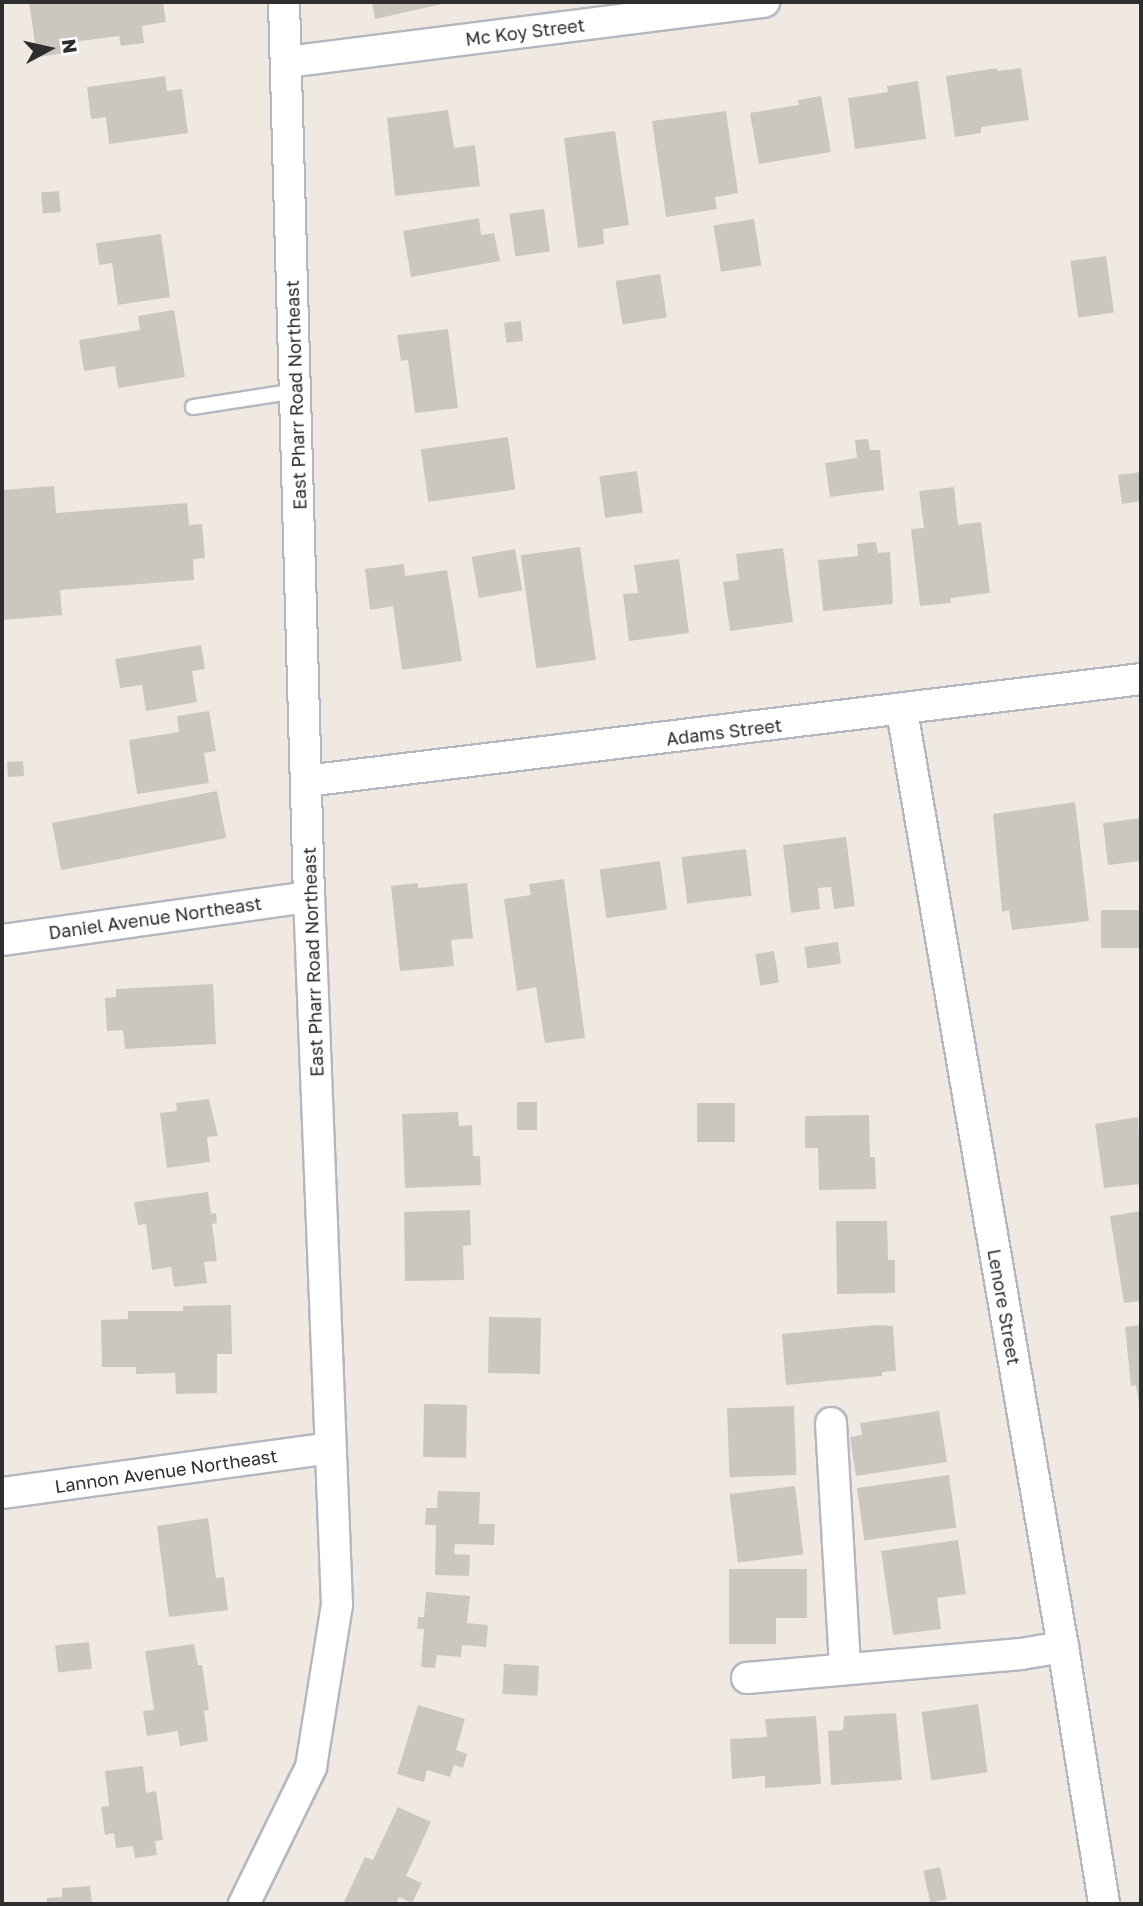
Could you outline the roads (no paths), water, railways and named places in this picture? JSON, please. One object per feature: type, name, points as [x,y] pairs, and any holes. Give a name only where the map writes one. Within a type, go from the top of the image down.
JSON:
[{"type":"street","name":"East Pharr Road Northeast","points":[[244,1904],[311,1767],[337,1605],[309,897],[284,2]]},
{"type":"street","name":"Mc Koy Street","points":[[287,62],[764,2]]},
{"type":"street","name":"Adams Street","points":[[306,781],[1141,679]]},
{"type":"street","name":"Lenore Street","points":[[902,710],[1063,1647],[1104,1904]]},
{"type":"street","name":"Daniel Avenue Northeast","points":[[2,940],[309,897]]},
{"type":"street","points":[[831,1423],[845,1669]]},
{"type":"street","name":"Lannon Avenue Northeast","points":[[2,1493],[330,1448]]},
{"type":"street","points":[[747,1678],[1021,1654],[1063,1647]]},
{"type":"lane","points":[[193,407],[296,391]]}]
